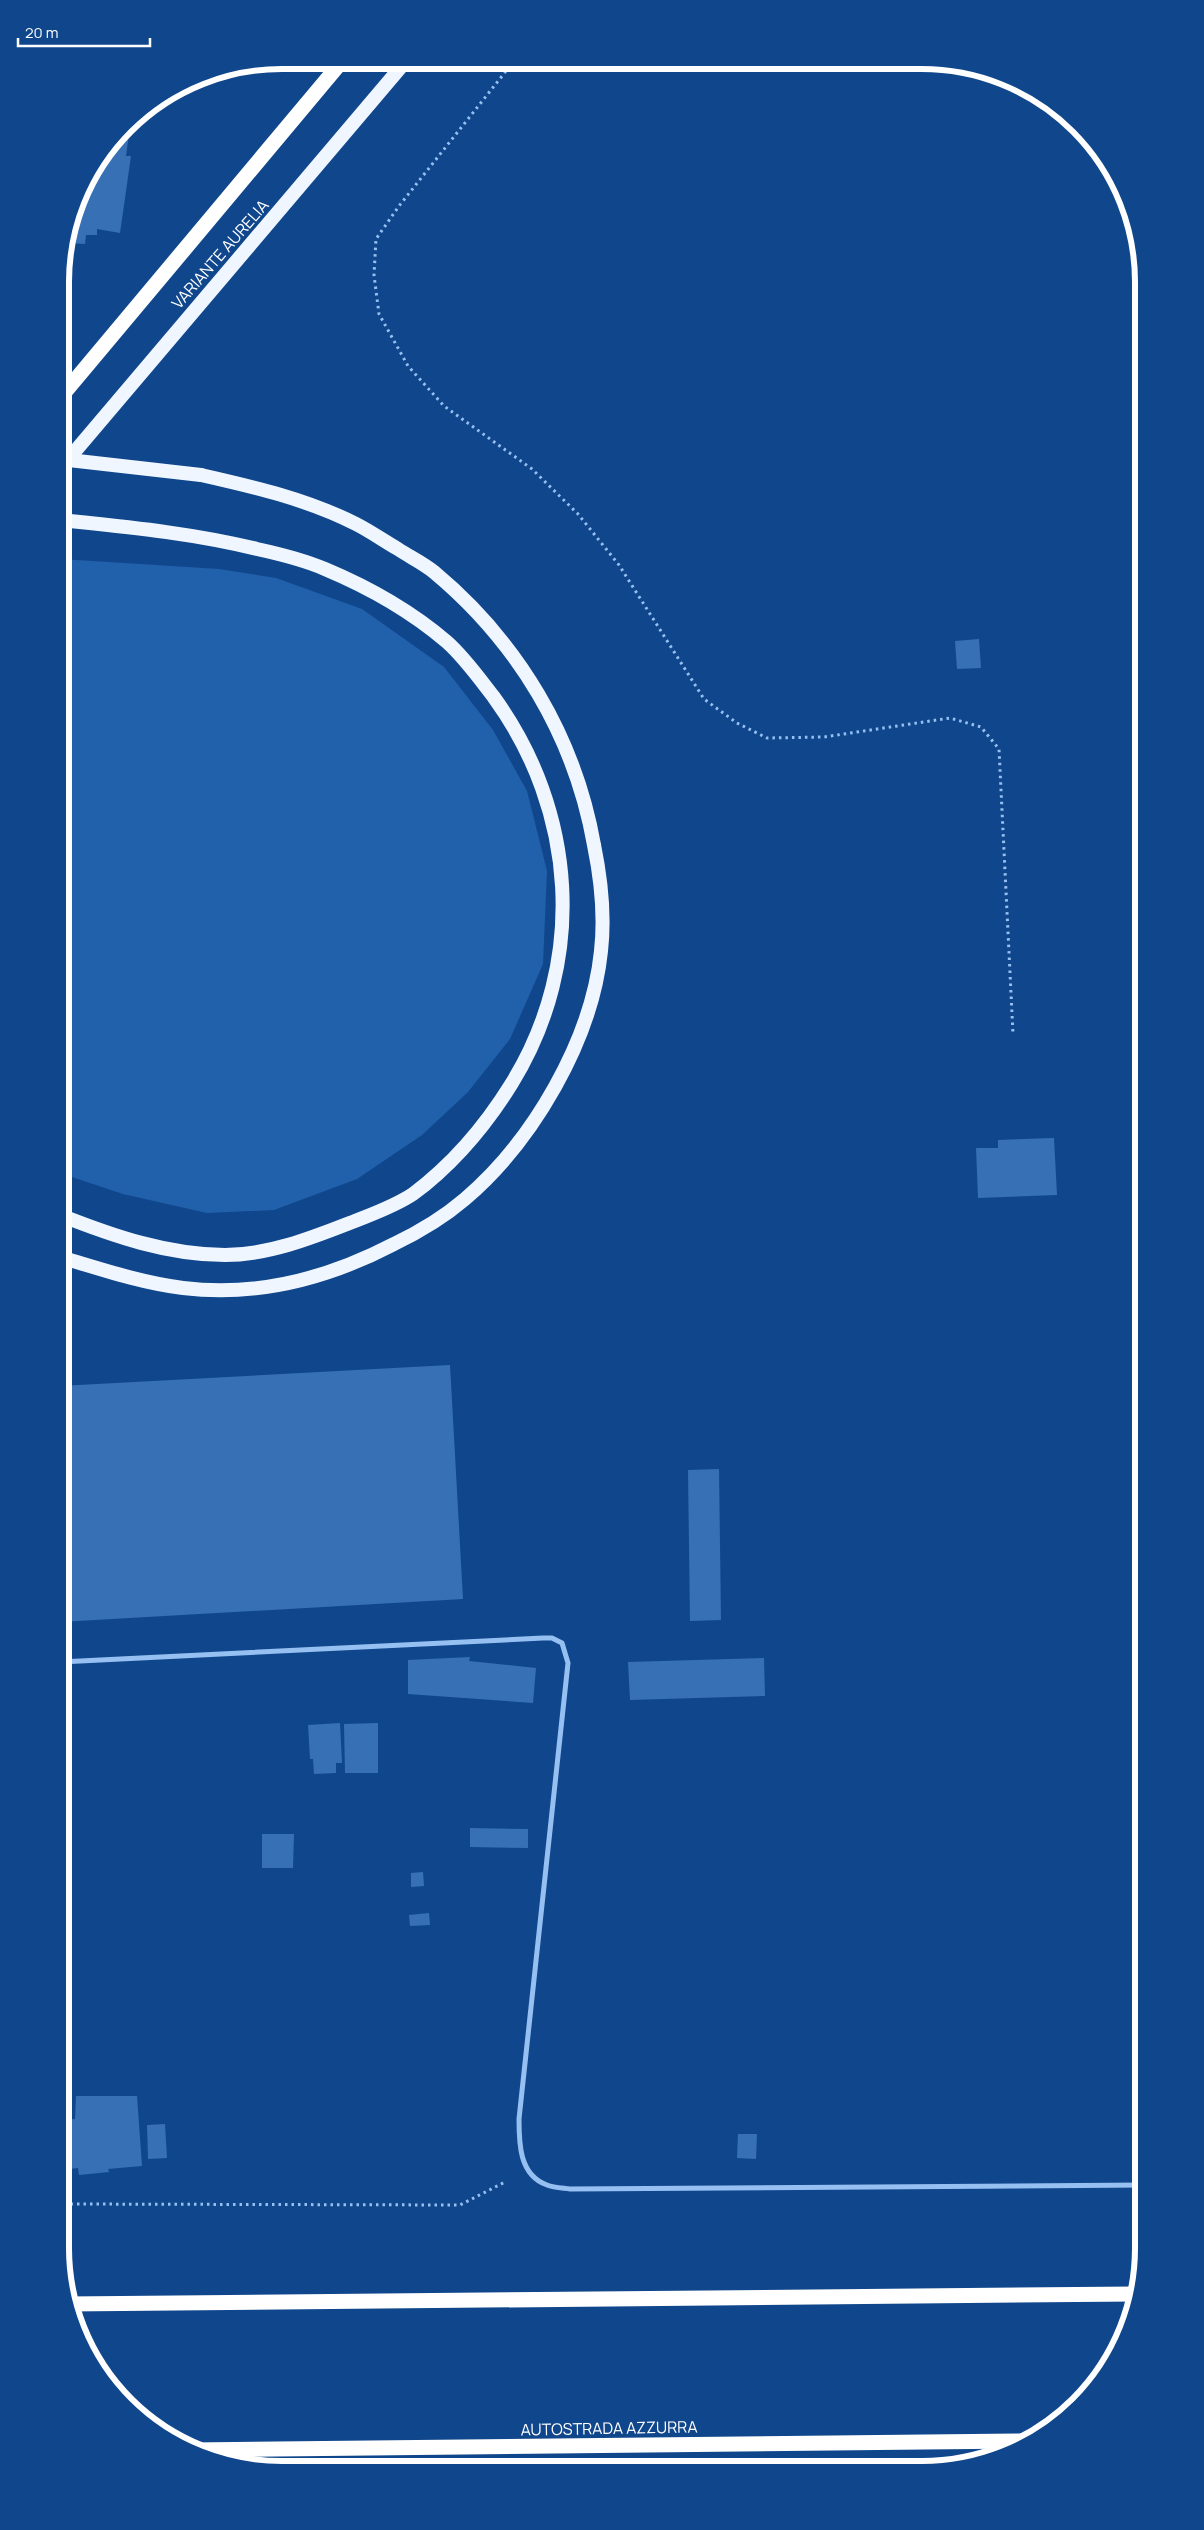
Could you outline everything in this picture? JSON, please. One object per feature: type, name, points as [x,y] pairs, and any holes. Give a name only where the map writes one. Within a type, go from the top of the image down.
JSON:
[{"type":"highway","points":[[69,387],[335,69]]},
{"type":"highway","name":"VARIANTE AURELIA","points":[[69,457],[399,69]]},
{"type":"highway","points":[[69,460],[202,475],[281,494],[357,524],[430,569],[466,600],[496,633],[535,686],[567,749],[589,816],[599,869],[601,951],[589,1009],[569,1061],[532,1124],[500,1163],[465,1199],[409,1237],[360,1262],[313,1278],[272,1287],[184,1288],[140,1280],[69,1260]]},
{"type":"highway","points":[[69,521],[178,532],[275,553],[324,568],[376,594],[415,618],[448,643],[466,662],[513,725],[543,788],[559,859],[564,909],[560,958],[544,1018],[526,1061],[496,1110],[458,1154],[412,1194],[381,1212],[297,1243],[230,1255],[206,1255],[161,1248],[109,1235],[69,1219]]},
{"type":"highway","points":[[76,2304],[1130,2294]]},
{"type":"highway","name":"AUTOSTRADA AZZURRA","points":[[212,2450],[1012,2441]]},
{"type":"street","points":[[69,1662],[543,1638],[552,1638],[562,1644],[568,1662],[519,2119],[519,2148],[528,2171],[546,2185],[570,2189],[1135,2185]]},
{"type":"path","points":[[508,69],[399,206],[376,239],[374,275],[379,314],[408,366],[444,406],[532,469],[578,514],[619,565],[704,699],[737,723],[767,738],[824,737],[950,718],[981,727],[999,749],[1013,1034]]},
{"type":"path","points":[[69,2204],[460,2204],[528,2171]]},
{"type":"shaded area","points":[[69,560],[219,569],[276,578],[362,609],[444,667],[493,730],[527,791],[547,871],[543,964],[510,1039],[468,1092],[422,1135],[357,1179],[274,1210],[207,1213],[123,1194],[69,1176]]},
{"type":"building","points":[[129,134],[126,156],[131,156],[120,233],[97,229],[97,235],[86,235],[85,244],[73,243],[85,200],[97,175],[113,152]]},
{"type":"building","points":[[979,639],[981,668],[957,669],[955,641]]},
{"type":"building","points":[[1054,1138],[1057,1195],[978,1198],[976,1148],[998,1148],[998,1140]]},
{"type":"building","points":[[450,1365],[463,1599],[69,1621],[69,1386]]},
{"type":"building","points":[[719,1469],[721,1620],[690,1621],[688,1470]]},
{"type":"building","points":[[470,1657],[469,1661],[536,1668],[533,1703],[408,1694],[408,1660]]},
{"type":"building","points":[[764,1658],[765,1696],[630,1700],[628,1662]]},
{"type":"building","points":[[340,1723],[342,1763],[336,1763],[336,1773],[314,1774],[313,1759],[310,1759],[308,1725]]},
{"type":"building","points":[[378,1723],[378,1773],[345,1773],[344,1724]]},
{"type":"building","points":[[470,1828],[528,1829],[528,1848],[470,1847]]},
{"type":"building","points":[[262,1834],[294,1834],[293,1868],[262,1868]]},
{"type":"building","points":[[423,1872],[424,1886],[411,1887],[411,1873]]},
{"type":"building","points":[[429,1913],[430,1925],[410,1926],[409,1915]]},
{"type":"building","points":[[76,2096],[137,2096],[142,2166],[108,2169],[109,2172],[79,2175],[78,2168],[69,2169],[69,2119],[75,2119]]},
{"type":"building","points":[[165,2124],[167,2158],[148,2159],[147,2125]]},
{"type":"building","points":[[738,2134],[757,2134],[756,2159],[737,2158]]}]
